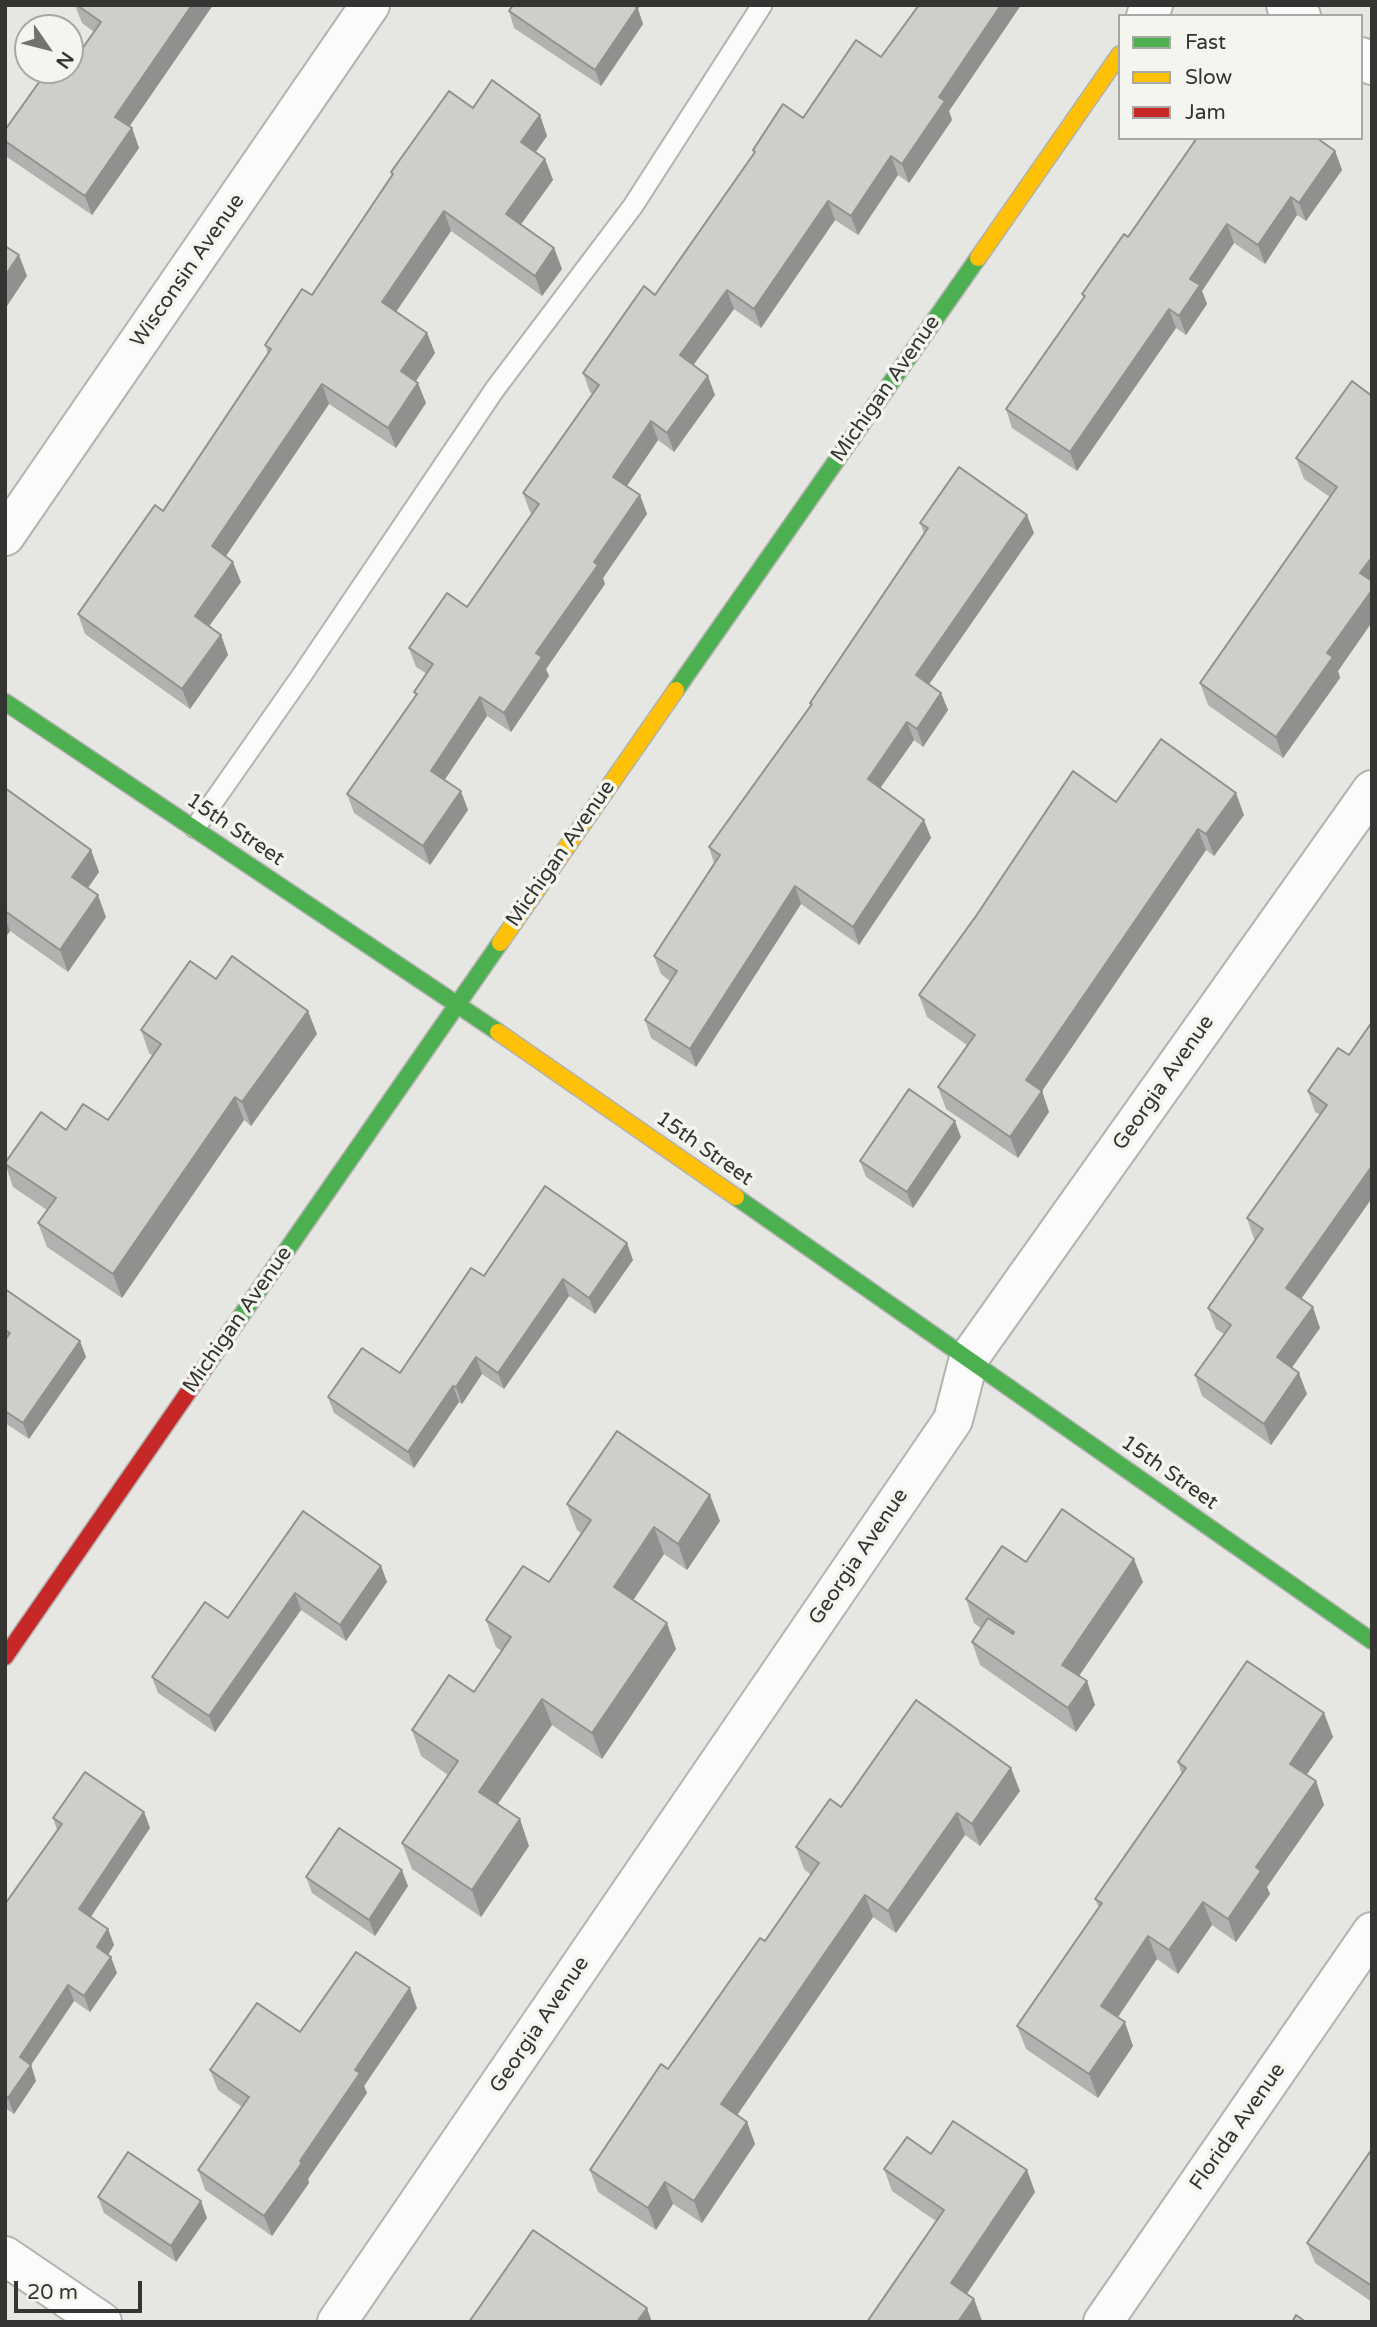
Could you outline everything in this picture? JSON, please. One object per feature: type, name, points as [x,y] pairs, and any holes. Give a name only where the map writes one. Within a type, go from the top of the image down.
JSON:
[{"type":"street","name":"Wisconsin Avenue","points":[[5,537],[370,5]]},
{"type":"street","name":"Michigan Avenue","points":[[5,1657],[1118,57]]},
{"type":"street","name":"15th Street","points":[[5,702],[457,1004],[1372,1641]]},
{"type":"street","name":"Georgia Avenue","points":[[337,2322],[953,1420],[969,1358],[1372,790]]},
{"type":"street","name":"Florida Avenue","points":[[1104,2322],[1372,1932]]},
{"type":"street","points":[[5,2256],[102,2322]]},
{"type":"lane","points":[[195,828],[495,389],[633,206],[762,5]]},
{"type":"building","points":[[77,5],[192,5],[115,117],[132,128],[85,196],[5,141],[5,130],[38,84],[84,84],[84,46],[101,22]]},
{"type":"building","points":[[513,5],[634,5],[637,8],[595,70],[509,11]]},
{"type":"building","points":[[919,5],[1001,5],[939,97],[945,101],[902,164],[891,156],[851,216],[828,201],[754,309],[727,290],[680,355],[708,376],[667,433],[651,421],[613,477],[640,495],[594,562],[598,565],[536,653],[542,657],[504,713],[480,697],[431,771],[461,791],[423,846],[347,794],[417,694],[414,692],[433,664],[409,648],[447,593],[467,607],[539,504],[523,493],[599,385],[583,373],[644,286],[655,295],[755,152],[753,150],[783,104],[803,118],[856,40],[881,57]]},
{"type":"building","points":[[492,80],[540,115],[521,142],[545,159],[506,214],[554,248],[535,276],[444,211],[382,302],[427,333],[401,371],[418,383],[388,428],[322,384],[212,546],[233,562],[195,616],[221,635],[182,689],[78,614],[155,505],[163,511],[271,349],[265,345],[302,289],[312,295],[393,174],[391,172],[449,91],[473,108]]},
{"type":"building","points":[[1196,140],[1320,140],[1335,151],[1299,203],[1291,197],[1258,245],[1227,224],[1190,279],[1200,285],[1179,316],[1169,309],[1070,452],[1006,409],[1085,296],[1082,294],[1124,234],[1128,237]]},
{"type":"building","points":[[5,246],[19,255],[5,276]]},
{"type":"building","points":[[1352,381],[1372,396],[1372,557],[1360,573],[1372,581],[1372,590],[1327,653],[1333,657],[1276,737],[1200,683],[1337,487],[1296,458]]},
{"type":"building","points":[[959,467],[1027,515],[916,675],[941,693],[917,729],[907,722],[868,779],[924,820],[853,927],[795,886],[690,1049],[645,1020],[677,971],[654,956],[720,855],[709,847],[812,704],[810,703],[928,528],[920,523]]},
{"type":"building","points":[[1161,739],[1236,793],[1206,834],[1198,829],[1026,1080],[1042,1091],[1010,1137],[938,1087],[975,1035],[919,995],[976,916],[1073,771],[1116,802]]},
{"type":"building","points":[[5,788],[91,850],[72,877],[98,895],[60,950],[5,911]]},
{"type":"building","points":[[232,956],[308,1011],[242,1102],[235,1097],[113,1274],[38,1223],[56,1198],[5,1163],[41,1112],[66,1130],[83,1104],[108,1120],[161,1044],[141,1030],[190,961],[216,979]]},
{"type":"building","points":[[1372,1022],[1372,1166],[1286,1288],[1313,1307],[1277,1357],[1299,1373],[1264,1424],[1195,1375],[1231,1325],[1208,1308],[1263,1229],[1247,1218],[1327,1105],[1308,1091],[1338,1048],[1349,1055]]},
{"type":"building","points":[[909,1089],[955,1121],[907,1192],[860,1161]]},
{"type":"building","points":[[545,1186],[627,1243],[589,1298],[563,1279],[498,1373],[476,1357],[408,1452],[328,1397],[362,1348],[400,1373],[471,1268],[484,1276]]},
{"type":"building","points":[[5,1289],[80,1341],[23,1423],[5,1411],[5,1340],[10,1333],[5,1330]]},
{"type":"building","points":[[617,1431],[710,1495],[678,1544],[654,1527],[614,1587],[667,1623],[592,1733],[542,1699],[479,1792],[520,1819],[472,1890],[402,1843],[458,1761],[412,1730],[449,1675],[474,1692],[511,1637],[486,1620],[523,1566],[549,1582],[591,1520],[567,1504]]},
{"type":"building","points":[[1062,1509],[1134,1559],[1062,1665],[1087,1681],[1068,1708],[972,1642],[988,1618],[1013,1634],[1014,1632],[966,1599],[1002,1546],[1026,1562]]},
{"type":"building","points":[[303,1511],[381,1566],[340,1625],[295,1593],[209,1716],[152,1677],[205,1602],[228,1618]]},
{"type":"building","points":[[1247,1661],[1324,1713],[1290,1764],[1316,1781],[1256,1867],[1261,1871],[1228,1919],[1203,1902],[1169,1950],[1148,1936],[1101,2006],[1125,2022],[1089,2074],[1017,2026],[1102,1903],[1095,1899],[1186,1768],[1178,1762]]},
{"type":"building","points":[[916,1700],[1011,1768],[972,1824],[957,1813],[888,1911],[865,1895],[721,2104],[747,2122],[694,2201],[665,2182],[648,2208],[590,2170],[661,2064],[668,2069],[760,1938],[765,1941],[819,1863],[796,1847],[830,1799],[841,1807]]},
{"type":"building","points":[[85,1772],[144,1812],[79,1909],[108,1929],[97,1947],[111,1957],[84,1996],[68,1985],[20,2057],[31,2065],[8,2098],[5,2096],[5,1904],[62,1824],[53,1818]]},
{"type":"building","points":[[339,1828],[402,1870],[369,1920],[306,1877]]},
{"type":"building","points":[[356,1952],[410,1988],[355,2070],[360,2073],[264,2216],[198,2170],[249,2097],[210,2070],[257,2003],[300,2032]]},
{"type":"building","points":[[953,2121],[1027,2170],[951,2283],[974,2299],[958,2322],[867,2322],[944,2210],[884,2169],[907,2137],[931,2154]]},
{"type":"building","points":[[1372,2149],[1372,2286],[1307,2243]]},
{"type":"building","points":[[128,2152],[201,2201],[171,2246],[98,2197]]},
{"type":"building","points":[[533,2230],[647,2308],[637,2322],[469,2322]]},
{"type":"building","points":[[1296,2315],[1306,2322],[1292,2322]]},
{"type":"traffic: fast","points":[[676,690],[978,258]]},
{"type":"traffic: fast","points":[[5,702],[498,1032]]},
{"type":"traffic: fast","points":[[207,1365],[500,943]]},
{"type":"traffic: fast","points":[[736,1197],[1372,1641]]},
{"type":"traffic: slow","points":[[978,258],[1118,57]]},
{"type":"traffic: slow","points":[[500,943],[676,690]]},
{"type":"traffic: slow","points":[[498,1032],[736,1197]]},
{"type":"traffic: jam","points":[[5,1657],[207,1365]]}]
